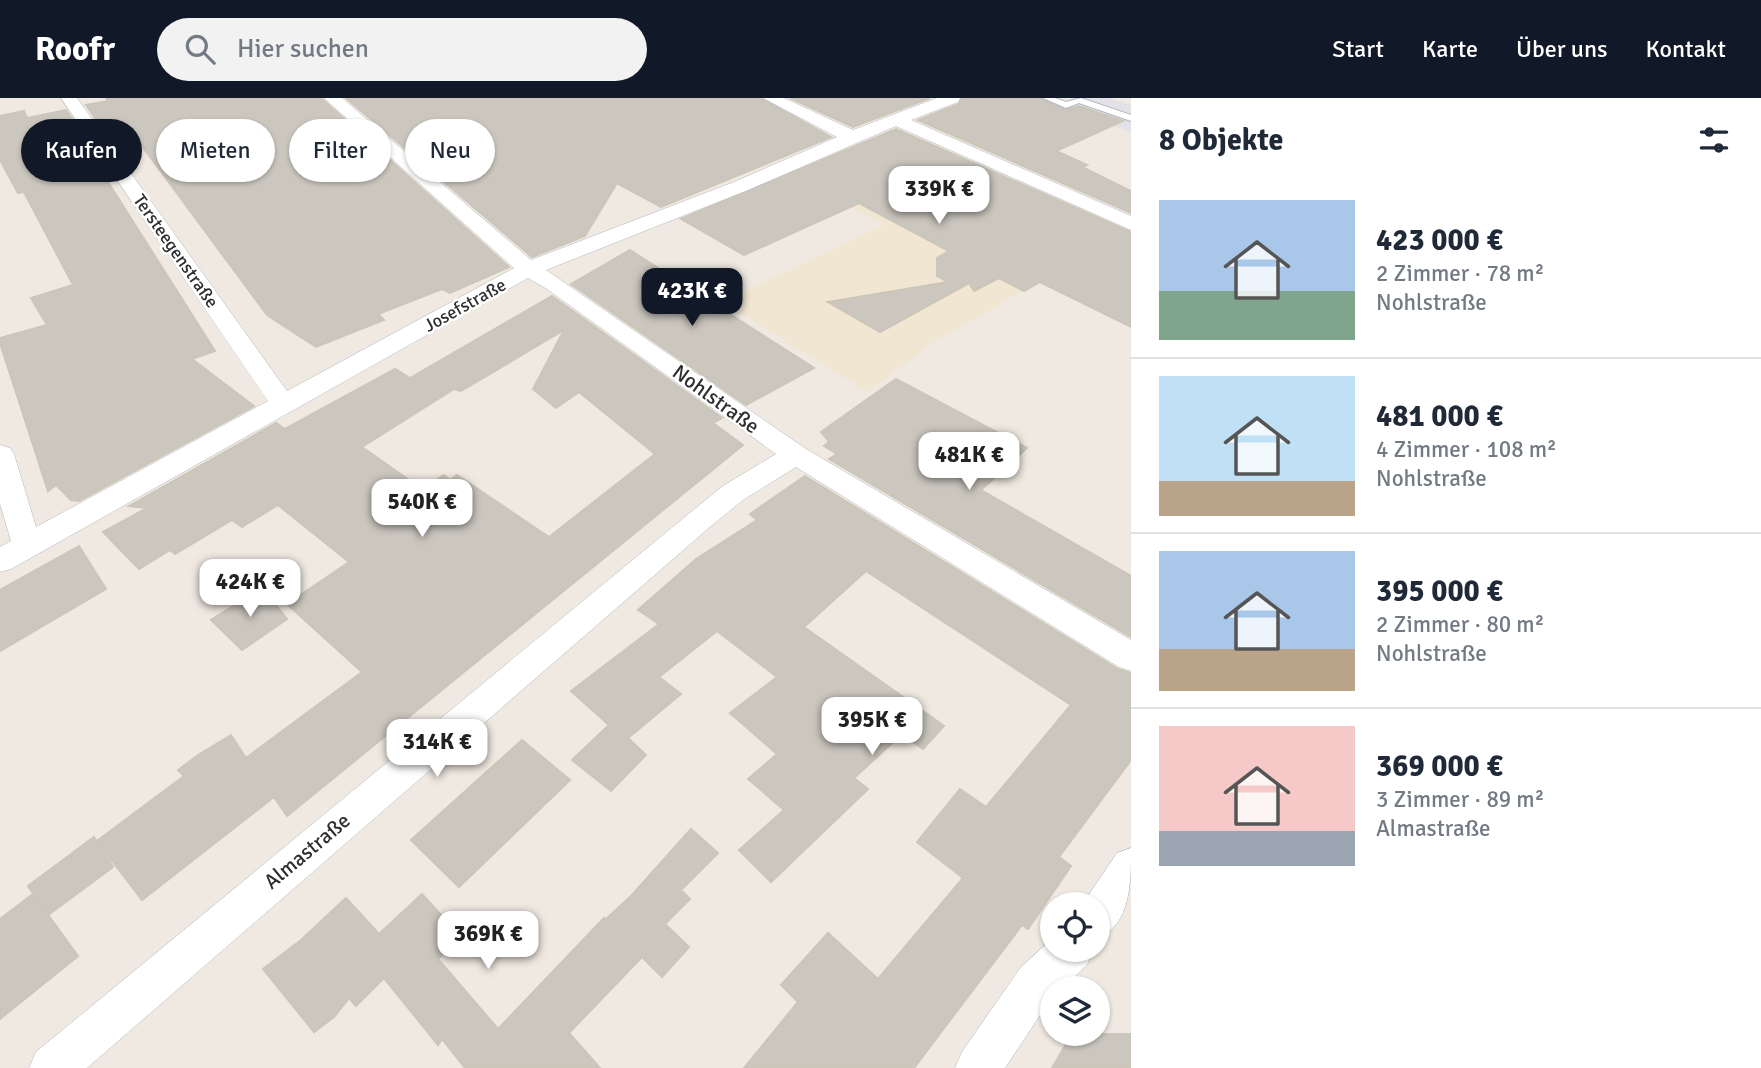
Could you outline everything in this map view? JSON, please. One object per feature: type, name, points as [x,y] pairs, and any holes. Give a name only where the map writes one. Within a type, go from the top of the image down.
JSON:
[{"type":"street","name":"Tersteegenstraße","points":[[69,98],[284,405]]},
{"type":"street","name":"Nohlstraße","points":[[332,98],[528,270],[555,284],[796,455],[1131,657]]},
{"type":"street","points":[[771,98],[852,137]]},
{"type":"street","name":"Josefstraße","points":[[0,561],[528,270],[759,179],[852,137],[952,98]]},
{"type":"street","points":[[897,120],[1131,224]]},
{"type":"street","points":[[0,454],[27,546]]},
{"type":"street","name":"Almastraße","points":[[52,1068],[701,519],[733,493],[796,455]]},
{"type":"street","points":[[1110,899],[1131,867]]},
{"type":"street","points":[[978,1068],[1036,982],[1058,962]]},
{"type":"lane","points":[[1046,98],[1066,105],[1079,100],[1131,118]]},
{"type":"shaded area","points":[[1073,98],[1108,98],[1131,105],[1131,132],[1056,105]]},
{"type":"shaded area","points":[[787,165],[1023,291],[934,342],[868,392],[722,302],[885,225],[780,168]]},
{"type":"building","points":[[106,98],[321,98],[344,119],[289,119],[289,182],[391,182],[391,161],[405,174],[405,182],[414,182],[509,267],[450,293],[442,289],[378,314],[384,320],[316,347],[267,315],[169,182],[275,182],[275,119],[156,119],[156,165],[142,146],[142,119],[96,119],[86,105],[108,101]]},
{"type":"building","points":[[346,98],[761,98],[831,137],[661,207],[617,183],[585,236],[532,257],[444,182],[495,182],[495,119],[405,119],[405,148],[391,136],[391,119],[371,119]]},
{"type":"building","points":[[790,98],[930,98],[853,127]]},
{"type":"building","points":[[962,98],[1041,98],[1065,110],[1079,106],[1123,121],[1056,151],[1087,165],[1082,167],[1131,191],[1131,213],[918,120],[959,104]]},
{"type":"building","points":[[66,110],[72,119],[21,119],[21,182],[108,182],[215,351],[192,359],[254,406],[79,501],[71,500],[56,485],[48,491],[0,343],[0,338],[47,325],[31,298],[73,285],[24,192],[18,193],[0,160],[0,116],[24,111],[27,118]]},
{"type":"building","points":[[896,129],[1131,232],[1131,327],[1040,282],[1024,291],[999,278],[974,291],[969,283],[880,332],[828,302],[948,282],[937,276],[937,258],[949,251],[859,203],[744,255],[681,219]]},
{"type":"building","points":[[630,250],[814,368],[746,405],[571,284]]},
{"type":"building","points":[[552,296],[722,418],[713,423],[743,445],[287,816],[274,797],[142,900],[97,841],[184,776],[178,770],[198,755],[231,735],[246,758],[362,672],[287,604],[349,562],[278,505],[242,527],[232,520],[175,554],[170,550],[139,569],[103,532],[147,508],[129,506],[276,423],[285,429],[395,369],[410,378]],"holes":[[[564,330],[533,389],[556,408],[579,392],[655,454],[549,537],[457,475],[450,480],[444,475],[422,489],[362,447],[454,389],[461,391]]]},
{"type":"building","points":[[896,379],[1027,448],[981,490],[1131,576],[1131,637],[829,459],[837,454],[824,446],[829,442],[821,432]]},
{"type":"building","points":[[805,476],[1118,669],[1131,673],[1131,760],[1059,857],[1071,866],[1053,892],[1040,892],[1040,911],[1028,929],[1022,925],[914,1068],[744,1068],[798,1002],[781,985],[828,933],[878,979],[963,878],[917,842],[960,789],[986,807],[1071,705],[866,571],[804,627],[944,726],[923,749],[902,734],[854,778],[868,789],[771,882],[739,850],[784,810],[748,779],[777,754],[730,713],[777,677],[717,631],[659,677],[681,694],[628,738],[646,755],[611,791],[572,760],[609,725],[571,691],[659,624],[638,610],[696,559],[757,520],[750,514]]},
{"type":"building","points":[[79,546],[106,589],[0,651],[0,590]]},
{"type":"building","points":[[262,588],[287,619],[242,650],[211,620]]},
{"type":"building","points":[[522,740],[570,780],[459,887],[411,840]]},
{"type":"building","points":[[691,829],[718,853],[681,890],[690,899],[665,924],[689,947],[662,977],[642,957],[569,1033],[600,1068],[465,1068],[442,1039],[438,1045],[384,978],[356,1006],[349,998],[334,1017],[314,1032],[263,969],[301,940],[346,898],[379,934],[422,894],[461,937],[438,959],[498,1029],[604,918],[605,920],[632,895]]},
{"type":"building","points":[[94,837],[113,867],[48,915],[28,886]]},
{"type":"building","points":[[33,894],[78,956],[0,1019],[0,919]]},
{"type":"building","points":[[1110,1034],[1131,1034],[1131,1068],[1052,1068],[1065,1046],[1110,1046]]}]
